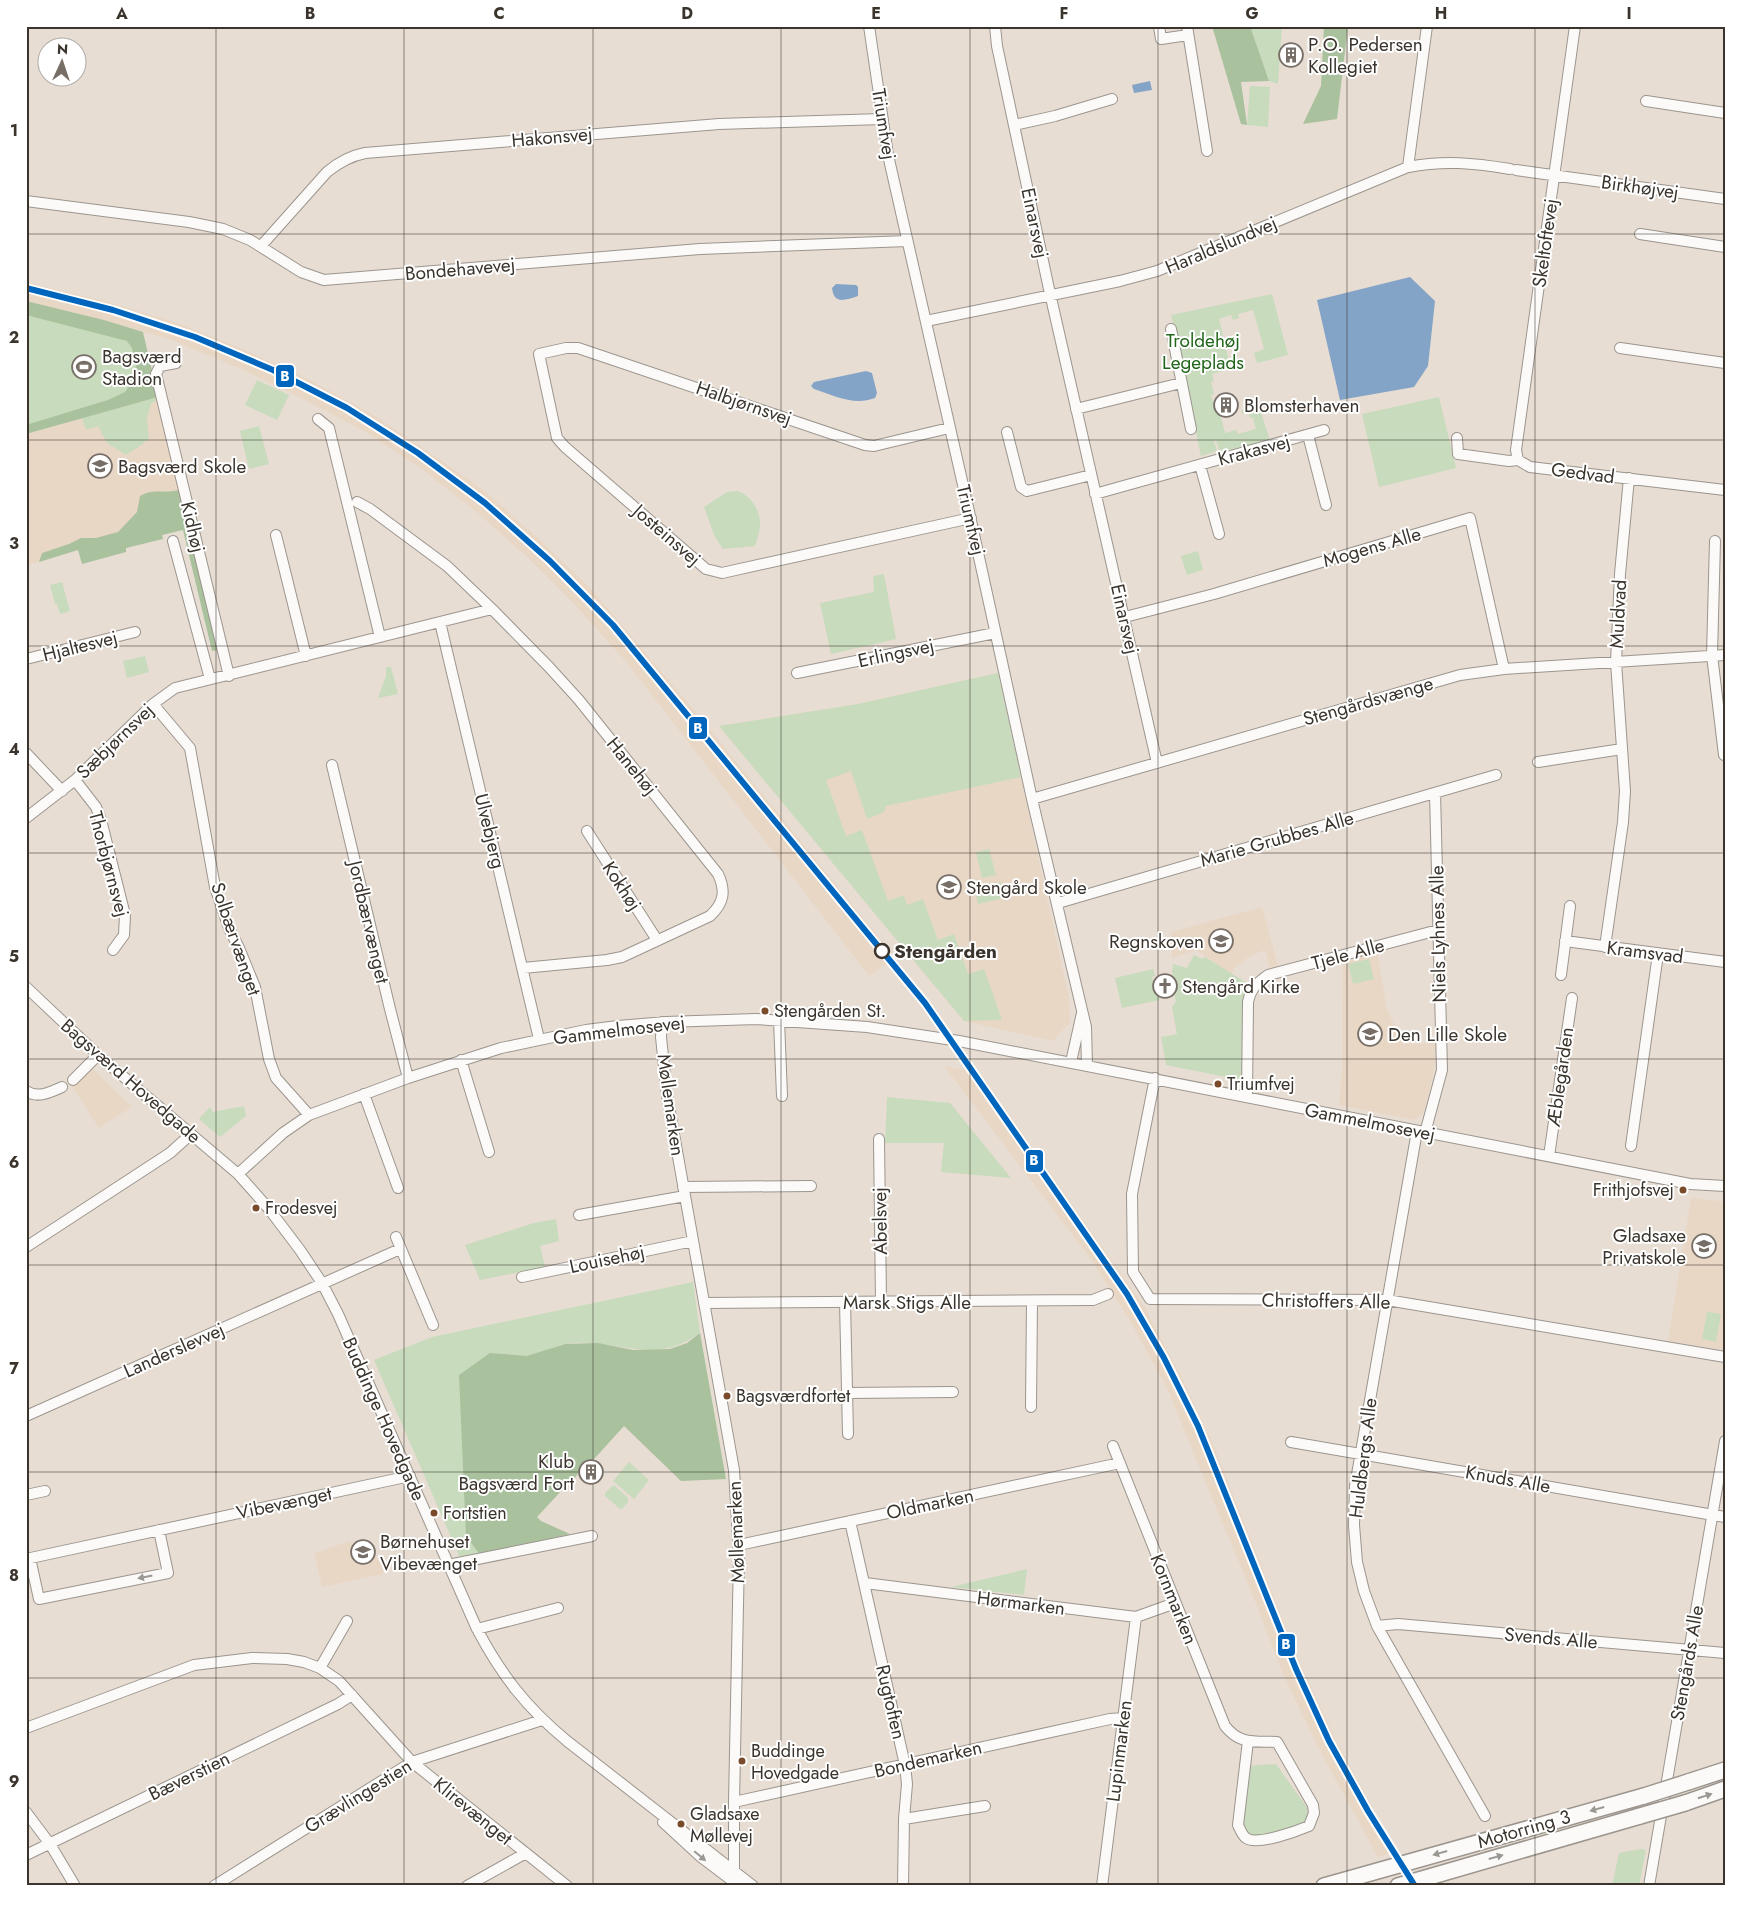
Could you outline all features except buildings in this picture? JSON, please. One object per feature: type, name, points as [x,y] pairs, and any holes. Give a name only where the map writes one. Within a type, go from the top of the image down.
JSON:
[{"type":"highway","name":"Motorring 3","points":[[1324,1886],[1644,1796],[1725,1770]]},
{"type":"highway","name":"Motorring 3","points":[[1398,1886],[1640,1816],[1725,1789]]},
{"type":"street","name":"Triumfvej","points":[[869,26],[882,119],[907,241],[971,518],[1032,799],[1058,902],[1086,1027],[1087,1066]]},
{"type":"street","name":"Einarsvej","points":[[995,26],[997,46],[1050,295],[1157,763]]},
{"type":"street","points":[[1159,26],[1161,39],[1187,30],[1207,152]]},
{"type":"street","points":[[1408,168],[1427,26]]},
{"type":"street","name":"Skeltoftevej","points":[[1518,460],[1516,450],[1576,26]]},
{"type":"street","points":[[1014,125],[1055,116],[1112,99]]},
{"type":"street","points":[[1646,102],[1725,113]]},
{"type":"street","name":"Hakonsvej","points":[[262,246],[327,172],[343,160],[365,153],[713,124],[882,119]]},
{"type":"street","name":"Haraldslundvej","points":[[926,321],[1120,281],[1157,271],[1408,168],[1430,163],[1454,162],[1555,175]]},
{"type":"street","name":"Birkhøjvej","points":[[1555,175],[1725,199]]},
{"type":"street","name":"Bondehavevej","points":[[26,202],[196,223],[223,230],[262,246],[301,272],[324,280],[700,249],[907,241]]},
{"type":"street","points":[[1640,234],[1725,247]]},
{"type":"street","points":[[1171,329],[1191,429]]},
{"type":"street","name":"Halbjørnsvej","points":[[539,354],[566,348],[578,348],[866,445],[874,446],[949,428]]},
{"type":"street","points":[[1620,348],[1725,363]]},
{"type":"street","name":"Josteinsvej","points":[[539,354],[557,438],[564,447],[706,570],[722,573],[971,518]]},
{"type":"street","name":"Kidhøj","points":[[176,363],[160,366],[156,374],[229,676]]},
{"type":"street","points":[[1076,409],[1181,383]]},
{"type":"street","points":[[318,419],[329,428],[380,637]]},
{"type":"street","name":"Krakasvej","points":[[1096,494],[1324,430]]},
{"type":"street","points":[[1007,432],[1021,487],[1027,490],[1091,475]]},
{"type":"street","name":"Krakasvej","points":[[1308,435],[1326,505]]},
{"type":"street","name":"Gedvad","points":[[1457,438],[1458,454],[1510,461],[1518,460],[1530,467],[1725,490]]},
{"type":"street","name":"Krakasvej","points":[[1200,465],[1219,534]]},
{"type":"street","name":"Muldvad","points":[[1605,947],[1625,803],[1616,662],[1620,574],[1629,478]]},
{"type":"street","name":"Hanehøj","points":[[357,502],[370,509],[446,566],[492,609],[579,700],[718,874],[722,884],[724,893],[718,909],[710,916],[622,957],[523,968]]},
{"type":"street","name":"Mogens Alle","points":[[1125,617],[1222,592],[1470,518],[1504,670]]},
{"type":"street","points":[[276,536],[306,656]]},
{"type":"street","points":[[173,541],[210,679]]},
{"type":"street","points":[[1715,541],[1712,655],[1724,755]]},
{"type":"street","name":"Sæbjørnsvej","points":[[26,818],[75,780],[153,704],[175,688],[492,609]]},
{"type":"street","name":"Ulvebjerg","points":[[440,622],[539,1039]]},
{"type":"street","name":"Hjaltesvej","points":[[26,659],[135,632]]},
{"type":"street","name":"Erlingsvej","points":[[797,673],[996,633]]},
{"type":"street","name":"Stengårdsvænge","points":[[1032,799],[1454,676],[1504,670],[1725,655]]},
{"type":"street","name":"Solbærvænget","points":[[153,704],[190,748],[216,887],[229,928],[240,948],[255,987],[269,1059],[276,1078],[309,1115]]},
{"type":"street","points":[[1538,762],[1622,749]]},
{"type":"street","points":[[26,752],[62,791]]},
{"type":"street","name":"Jordbærvænget","points":[[332,765],[408,1078]]},
{"type":"street","name":"Marie Grubbes Alle","points":[[1058,902],[1496,775]]},
{"type":"street","name":"Thorbjørnsvej","points":[[75,780],[96,807],[101,820],[124,915],[124,935],[113,950]]},
{"type":"street","name":"Niels Lyhnes Alle","points":[[1421,1132],[1442,1070],[1435,793]]},
{"type":"street","name":"Kokhøj","points":[[587,831],[657,940]]},
{"type":"street","points":[[1561,974],[1570,906]]},
{"type":"street","name":"Tjele Alle","points":[[1247,1097],[1248,1002],[1250,993],[1256,983],[1268,975],[1438,930]]},
{"type":"street","name":"Kramsvad","points":[[1565,942],[1725,962]]},
{"type":"street","points":[[1631,1146],[1658,954]]},
{"type":"street","name":"Bagsværd Hovedgade","points":[[26,987],[98,1055],[238,1174]]},
{"type":"street","name":"Æblegården","points":[[1549,1156],[1572,998]]},
{"type":"street","name":"Triumfvej","points":[[1071,1062],[1082,1012]]},
{"type":"street","points":[[779,1020],[782,1096]]},
{"type":"street","name":"Gammelmosevej","points":[[238,1174],[283,1133],[309,1115],[408,1078],[501,1048],[586,1030],[662,1022],[779,1020],[906,1032],[1155,1078],[1690,1184],[1725,1186]]},
{"type":"street","name":"Møllemarken","points":[[662,1022],[661,1037],[666,1089],[734,1470],[739,1546],[734,1802],[736,1881]]},
{"type":"street","points":[[73,1080],[98,1055]]},
{"type":"street","points":[[461,1060],[489,1152]]},
{"type":"street","name":"Christoffers Alle","points":[[1155,1078],[1132,1194],[1133,1272],[1150,1299],[1387,1300],[1725,1357]]},
{"type":"street","points":[[26,1091],[30,1094],[45,1095],[62,1087]]},
{"type":"street","points":[[364,1094],[398,1188]]},
{"type":"street","name":"Huldbergs Alle","points":[[1421,1132],[1387,1300],[1355,1486],[1354,1515],[1357,1562],[1364,1591],[1377,1626],[1485,1816]]},
{"type":"street","points":[[26,1247],[170,1153],[191,1134]]},
{"type":"street","name":"Abelsvej","points":[[879,1139],[882,1302]]},
{"type":"street","name":"Buddinge Hovedgade","points":[[238,1174],[269,1209],[322,1283],[338,1314],[477,1629],[494,1660],[515,1691],[542,1720],[639,1799],[701,1857],[736,1881],[753,1886]]},
{"type":"street","points":[[579,1215],[684,1192],[811,1186]]},
{"type":"street","points":[[396,1237],[433,1325]]},
{"type":"street","name":"Louisehøj","points":[[522,1277],[693,1241]]},
{"type":"street","name":"Landerslevvej","points":[[26,1416],[400,1249]]},
{"type":"street","name":"Marsk Stigs Alle","points":[[705,1303],[1093,1300],[1108,1294]]},
{"type":"street","points":[[1031,1407],[1032,1301]]},
{"type":"street","points":[[845,1302],[848,1434]]},
{"type":"street","points":[[847,1393],[953,1392]]},
{"type":"street","name":"Stengårds Alle","points":[[1649,1886],[1725,1441]]},
{"type":"street","name":"Knuds Alle","points":[[1291,1442],[1725,1516]]},
{"type":"street","name":"Kornmarken","points":[[1113,1446],[1225,1726],[1238,1739],[1277,1742],[1313,1805],[1314,1813],[1309,1826],[1297,1831],[1256,1841],[1248,1839],[1242,1834],[1238,1825],[1248,1741]]},
{"type":"street","name":"Oldmarken","points":[[739,1546],[1120,1463]]},
{"type":"street","name":"Vibevænget","points":[[159,1530],[168,1573],[39,1598],[28,1559],[159,1530],[410,1476]]},
{"type":"street","points":[[26,1495],[45,1491]]},
{"type":"street","name":"Rugtoften","points":[[850,1521],[908,1784],[904,1820],[903,1886]]},
{"type":"street","points":[[448,1565],[592,1536]]},
{"type":"street","name":"Hørmarken","points":[[865,1583],[1136,1617],[1175,1602]]},
{"type":"street","points":[[477,1629],[558,1608]]},
{"type":"street","name":"Lupinmarken","points":[[1102,1886],[1136,1617]]},
{"type":"street","points":[[320,1668],[347,1621]]},
{"type":"street","name":"Svends Alle","points":[[1377,1626],[1398,1624],[1725,1653]]},
{"type":"street","name":"Klirevænget","points":[[26,1728],[194,1666],[252,1658],[287,1659],[320,1668],[339,1680],[412,1762],[567,1886]]},
{"type":"street","name":"Bæverstien","points":[[26,1855],[338,1704],[352,1695]]},
{"type":"street","name":"Bondemarken","points":[[734,1802],[1110,1719],[1123,1718]]},
{"type":"street","name":"Grævlingestien","points":[[214,1886],[412,1762],[542,1720]]},
{"type":"street","points":[[904,1820],[985,1806]]},
{"type":"street","points":[[26,1812],[50,1844],[75,1886]]},
{"type":"street","points":[[467,1886],[526,1853]]},
{"type":"shaded area","points":[[26,282],[109,302],[180,324],[245,350],[310,380],[372,414],[487,493],[592,590],[699,716],[895,957],[869,976],[628,664],[576,606],[525,555],[473,509],[419,467],[362,430],[239,368],[174,341],[104,320],[26,301]]},
{"type":"shaded area","name":"Bagsværd Skole","points":[[158,397],[185,516],[26,566],[26,434]]},
{"type":"shaded area","name":"Stengård Skole","points":[[998,673],[1069,998],[1070,1022],[1053,1041],[964,1021],[719,726],[858,704]]},
{"type":"shaded area","name":"Regnskoven","points":[[1262,907],[1278,966],[1270,967],[1265,950],[1248,957],[1231,974],[1196,950],[1172,958],[1171,932]]},
{"type":"shaded area","name":"Den Lille Skole","points":[[1377,952],[1387,1009],[1403,1044],[1435,1043],[1435,1063],[1432,1081],[1423,1114],[1415,1120],[1339,1105],[1342,1070],[1343,962]]},
{"type":"shaded area","points":[[944,1066],[981,1074],[1145,1308],[1182,1378],[1213,1444],[1301,1665],[1335,1738],[1385,1831],[1398,1851],[1378,1857],[1318,1747],[1283,1674],[1166,1386],[1129,1319],[1090,1258]]},
{"type":"shaded area","points":[[92,1068],[132,1107],[99,1128],[71,1085]]},
{"type":"shaded area","name":"Gladsaxe Privatskole","points":[[1691,1198],[1721,1201],[1725,1211],[1725,1350],[1668,1341]]},
{"type":"shaded area","points":[[350,1541],[354,1548],[374,1544],[383,1574],[322,1587],[314,1553]]},
{"type":"green space","points":[[1212,26],[1250,26],[1269,81],[1241,82],[1247,125],[1241,124]]},
{"type":"green space","points":[[1250,26],[1282,26],[1278,84],[1269,81]]},
{"type":"green space","points":[[1324,26],[1348,26],[1337,119],[1303,124],[1321,86]]},
{"type":"green space","points":[[1250,86],[1270,87],[1268,127],[1247,125]]},
{"type":"green space","name":"Troldehøj Legeplads","points":[[1272,294],[1288,355],[1257,363],[1254,353],[1264,349],[1253,310],[1238,314],[1239,318],[1233,320],[1231,315],[1219,319],[1231,369],[1212,374],[1214,381],[1211,382],[1214,394],[1211,395],[1215,408],[1218,407],[1225,433],[1236,430],[1238,434],[1256,429],[1253,418],[1250,418],[1248,412],[1242,414],[1242,410],[1254,407],[1260,410],[1270,440],[1220,452],[1216,440],[1214,441],[1217,451],[1201,456],[1171,315]]},
{"type":"green space","points":[[26,301],[104,320],[143,332],[158,397],[26,434],[26,425],[108,400],[125,392],[134,379],[136,367],[132,348],[127,341],[26,315]]},
{"type":"green space","name":"Bagsværd Stadion","points":[[26,310],[138,339],[147,395],[26,426]]},
{"type":"green space","points":[[257,380],[289,395],[277,420],[245,405]]},
{"type":"green space","points":[[158,397],[151,404],[147,418],[149,441],[144,441],[143,444],[126,455],[107,443],[98,426],[86,430],[82,418]]},
{"type":"green space","points":[[1439,397],[1456,468],[1379,487],[1362,414]]},
{"type":"green space","points":[[259,426],[269,464],[249,469],[240,431]]},
{"type":"green space","points":[[179,490],[219,650],[212,651],[183,530],[162,535],[163,539],[126,548],[126,552],[82,564],[78,550],[39,562],[42,553],[81,538],[96,538],[118,532],[137,512],[140,496],[150,492]]},
{"type":"green space","points":[[737,491],[747,496],[757,509],[760,520],[759,534],[755,546],[723,549],[714,535],[704,507],[727,492]]},
{"type":"green space","points":[[1198,551],[1203,570],[1187,575],[1181,556]]},
{"type":"green space","points":[[884,574],[896,639],[831,654],[820,603],[874,592],[873,576]]},
{"type":"green space","points":[[62,582],[70,611],[60,614],[50,585]]},
{"type":"green space","points":[[145,656],[149,672],[127,678],[123,661]]},
{"type":"green space","points":[[386,667],[391,667],[398,694],[378,698],[386,676]]},
{"type":"green space","points":[[998,673],[1021,777],[886,806],[884,812],[867,819],[851,771],[826,780],[846,836],[862,830],[888,901],[904,895],[907,905],[923,899],[938,940],[954,934],[968,974],[984,969],[1002,1020],[964,1021],[719,726],[858,704]]},
{"type":"green space","points":[[989,849],[996,875],[982,878],[976,852]]},
{"type":"green space","points":[[1001,882],[1004,898],[978,904],[974,888]]},
{"type":"green space","points":[[1194,955],[1202,959],[1205,957],[1247,983],[1243,999],[1241,1080],[1166,1065],[1161,1037],[1177,1034],[1172,1007],[1176,1001],[1174,994],[1177,993],[1172,972],[1173,964],[1187,968]]},
{"type":"green space","points":[[1369,959],[1374,979],[1353,984],[1348,964]]},
{"type":"green space","points":[[1153,969],[1155,976],[1152,977],[1157,997],[1160,1000],[1122,1008],[1115,978]]},
{"type":"green space","points":[[887,1097],[950,1103],[1011,1178],[941,1172],[944,1143],[885,1143]]},
{"type":"green space","points":[[244,1106],[246,1116],[220,1137],[199,1119],[210,1107],[213,1112]]},
{"type":"green space","points":[[556,1219],[559,1241],[540,1246],[545,1267],[480,1280],[465,1245],[534,1223]]},
{"type":"green space","points":[[693,1282],[700,1333],[682,1343],[666,1348],[649,1350],[583,1343],[560,1345],[538,1354],[524,1356],[490,1353],[466,1536],[480,1555],[461,1560],[374,1360],[432,1337]]},
{"type":"green space","points":[[1707,1312],[1721,1314],[1716,1342],[1702,1339]]},
{"type":"green space","points":[[700,1333],[726,1479],[681,1481],[624,1426],[585,1469],[582,1467],[575,1478],[573,1477],[561,1489],[537,1517],[541,1521],[570,1534],[480,1555],[466,1536],[459,1375],[490,1353],[527,1356],[565,1344],[598,1343],[633,1350],[670,1349],[687,1343]]},
{"type":"green space","points":[[629,1462],[649,1480],[634,1499],[613,1481]]},
{"type":"green space","points":[[612,1486],[615,1486],[628,1498],[628,1502],[622,1509],[605,1496],[605,1493]]},
{"type":"green space","points":[[1027,1569],[1024,1595],[951,1587]]},
{"type":"green space","points":[[1276,1764],[1308,1809],[1305,1823],[1271,1836],[1250,1837],[1243,1829],[1244,1797],[1248,1766]]},
{"type":"green space","points":[[1641,1849],[1646,1850],[1639,1886],[1612,1886],[1619,1853]]},
{"type":"water","points":[[1150,81],[1152,90],[1134,93],[1132,85]]},
{"type":"water","points":[[1410,277],[1435,301],[1428,366],[1414,387],[1340,400],[1317,300]]},
{"type":"water","points":[[836,284],[856,285],[858,287],[858,296],[845,300],[838,299],[835,297],[832,288]]},
{"type":"water","points":[[866,371],[872,373],[877,393],[875,398],[852,401],[814,389],[811,386],[814,382]]},
{"type":"transit line","name":"B","points":[[26,288],[113,310],[195,337],[273,370],[347,408],[418,453],[485,503],[550,561],[613,625],[925,1003],[1127,1294],[1164,1358],[1198,1426],[1296,1669],[1329,1741],[1368,1811],[1415,1886]]},
{"type":"place","name":"P.O. Pedersen Kollegiet","points":[[1291,55]]},
{"type":"place","name":"Bagsværd Stadion","points":[[84,367]]},
{"type":"place","name":"Blomsterhaven","points":[[1226,405]]},
{"type":"place","name":"Bagsværd Skole","points":[[100,466]]},
{"type":"place","name":"Stengård Skole","points":[[949,887]]},
{"type":"place","name":"Regnskoven","points":[[1221,941]]},
{"type":"place","name":"Stengården","points":[[882,951]]},
{"type":"place","name":"Stengård Kirke","points":[[1165,986]]},
{"type":"place","name":"Stengården St.","points":[[765,1011]]},
{"type":"place","name":"Den Lille Skole","points":[[1370,1034]]},
{"type":"place","name":"Triumfvej","points":[[1218,1084]]},
{"type":"place","name":"Frithjofsvej","points":[[1683,1190]]},
{"type":"place","name":"Frodesvej","points":[[256,1208]]},
{"type":"place","name":"Gladsaxe Privatskole","points":[[1704,1246]]},
{"type":"place","name":"Bagsværdfortet","points":[[727,1396]]},
{"type":"place","name":"Klub Bagsværd Fort","points":[[591,1472]]},
{"type":"place","name":"Fortstien","points":[[434,1513]]},
{"type":"place","name":"Børnehuset Vibevænget","points":[[363,1552]]},
{"type":"place","name":"Buddinge Hovedgade","points":[[742,1761]]},
{"type":"place","name":"Gladsaxe Møllevej","points":[[681,1824]]}]
